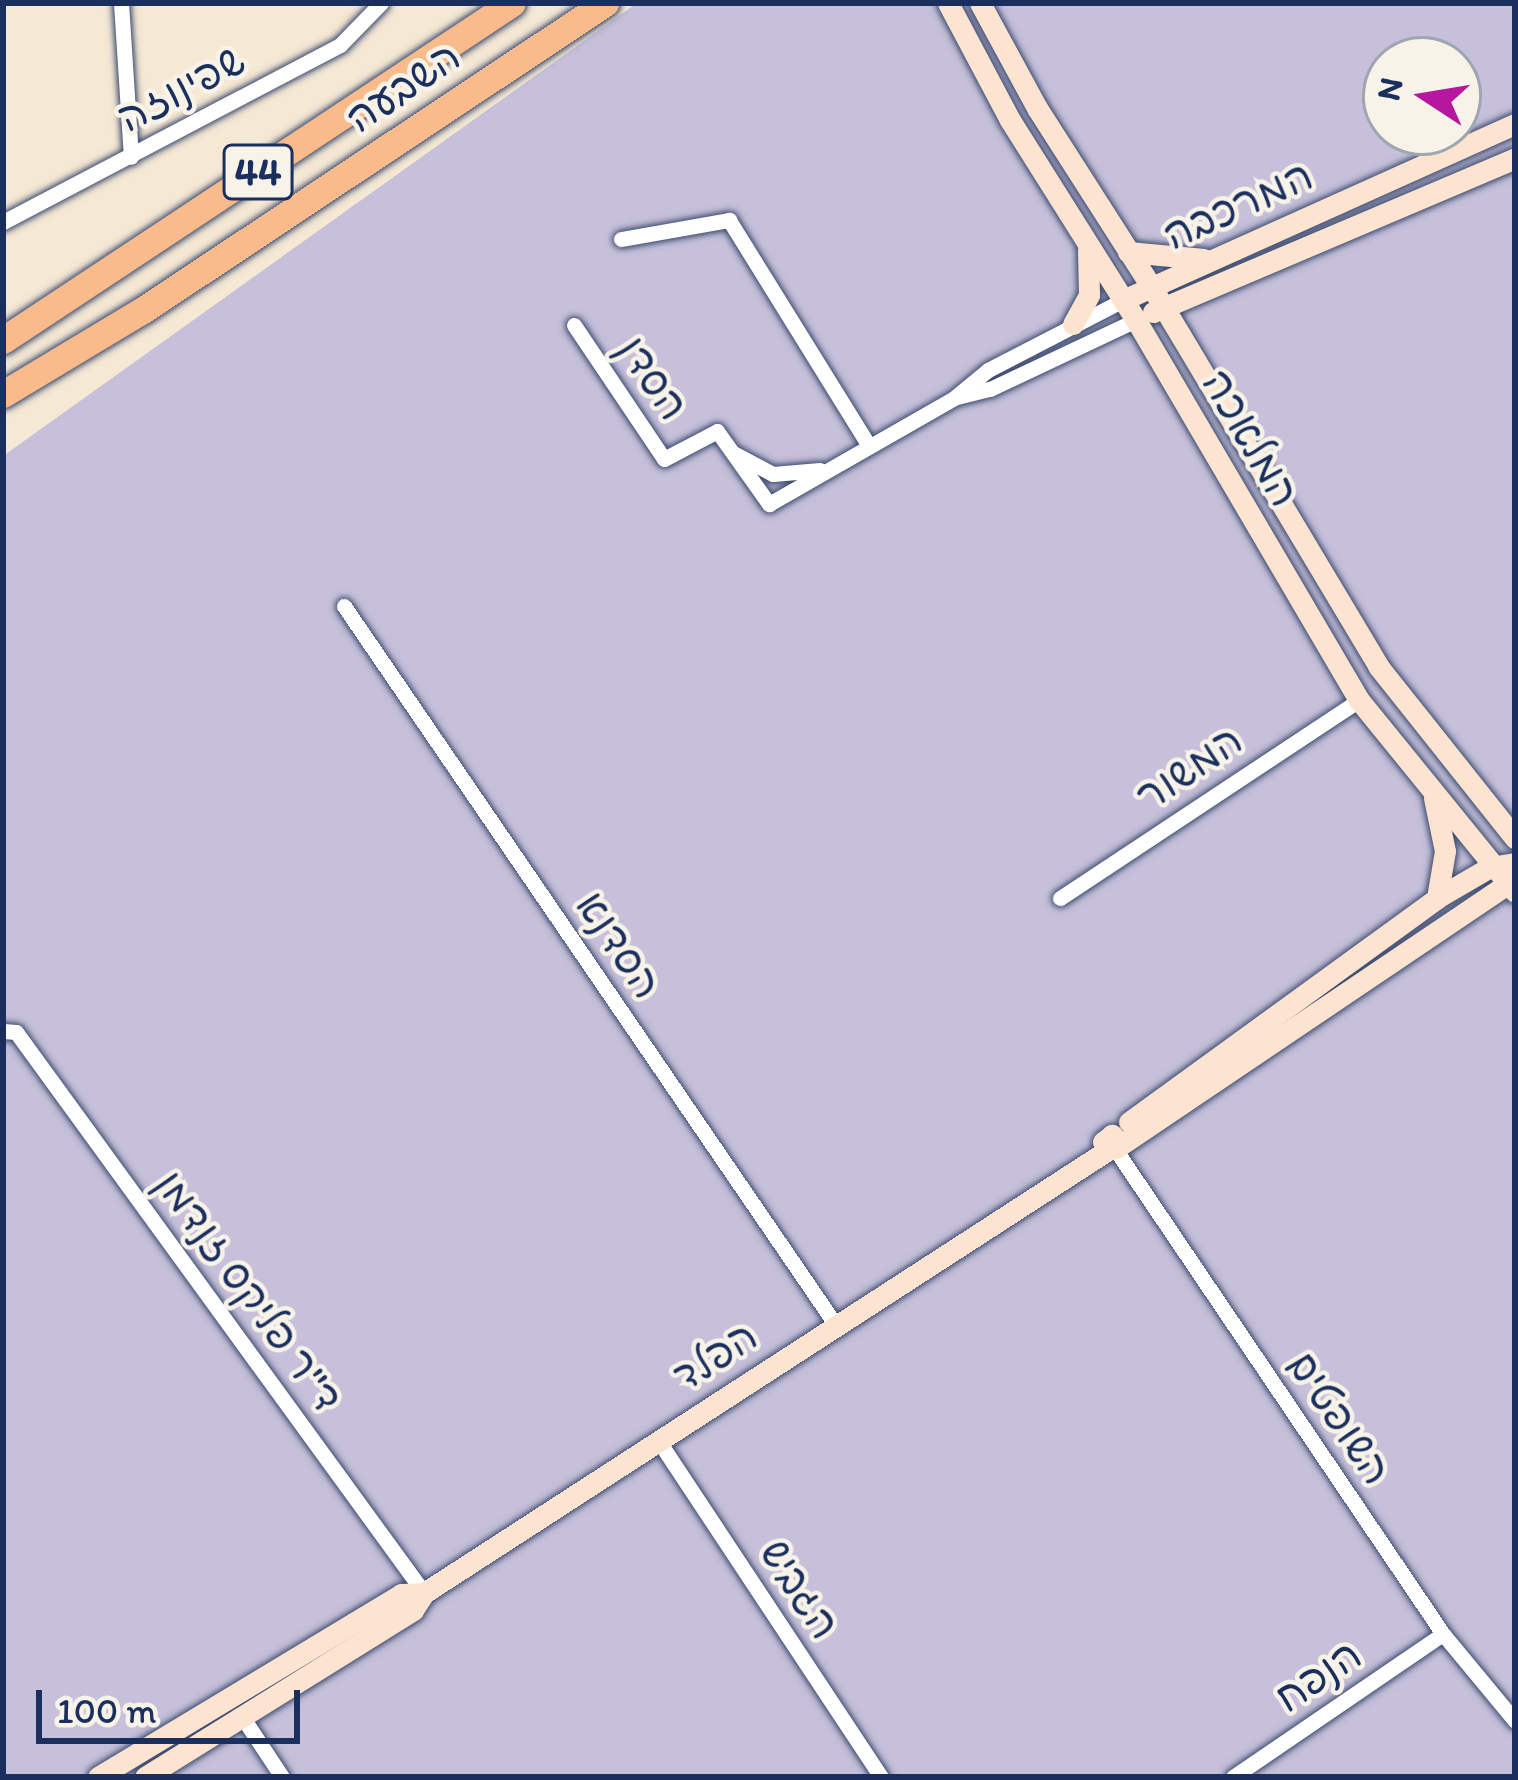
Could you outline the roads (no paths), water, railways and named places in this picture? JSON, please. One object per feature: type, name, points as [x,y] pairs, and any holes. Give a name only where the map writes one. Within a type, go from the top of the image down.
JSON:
[{"type":"highway","name":"השבעה","points":[[3,340],[512,3]]},
{"type":"highway","name":"השבעה","points":[[3,394],[143,310],[605,3]]},
{"type":"highway","points":[[3,326],[75,294]]},
{"type":"street","points":[[122,3],[131,158]]},
{"type":"street","name":"שפינוזה","points":[[3,222],[340,45],[381,3]]},
{"type":"street","name":"המלאכה","points":[[947,3],[1010,120],[1130,310],[1358,700],[1490,867],[1512,886]]},
{"type":"street","name":"המלאכה","points":[[980,3],[1037,108],[1164,307],[1378,666],[1515,838]]},
{"type":"street","name":"המרכבה","points":[[1130,310],[1151,286],[1515,124]]},
{"type":"street","name":"המרכבה","points":[[1130,310],[1164,307],[1515,158]]},
{"type":"street","points":[[621,238],[729,220],[868,446]]},
{"type":"street","points":[[1073,324],[1089,295],[1088,244]]},
{"type":"street","points":[[1128,252],[1176,260],[1216,258]]},
{"type":"street","points":[[1191,357],[1193,308],[1208,288]]},
{"type":"street","name":"הסדן","points":[[954,398],[990,389],[1130,310]]},
{"type":"street","name":"הסדן","points":[[574,325],[664,459],[716,431],[769,504],[954,398],[988,370],[1073,324],[1130,310]]},
{"type":"street","name":"הסדן","points":[[732,453],[773,473],[829,470]]},
{"type":"street","name":"הסדנא","points":[[344,606],[835,1324]]},
{"type":"street","name":"המשור","points":[[1060,898],[1358,700]]},
{"type":"street","points":[[1433,792],[1445,850],[1437,898]]},
{"type":"street","name":"הפלד","points":[[1112,1144],[1186,1076],[1437,898],[1490,867],[1515,863]]},
{"type":"street","name":"הפלד","points":[[146,1777],[413,1610],[424,1593],[1512,886]]},
{"type":"street","name":"ד''ר פליקס זנדמן","points":[[10,1031],[424,1593]]},
{"type":"street","name":"השופטים","points":[[1112,1144],[1443,1634],[1515,1721]]},
{"type":"street","name":"הגביש","points":[[658,1440],[881,1777]]},
{"type":"street","name":"הפלד","points":[[98,1777],[400,1594],[424,1593]]},
{"type":"street","name":"הנפח","points":[[1232,1777],[1443,1634]]},
{"type":"street","points":[[243,1718],[283,1777]]}]
